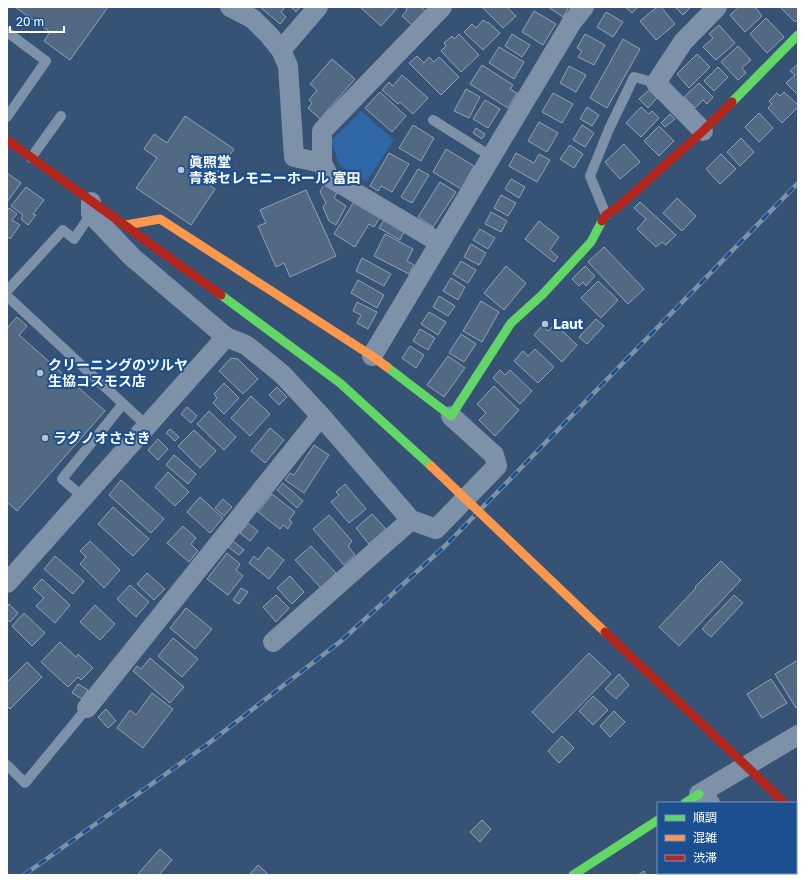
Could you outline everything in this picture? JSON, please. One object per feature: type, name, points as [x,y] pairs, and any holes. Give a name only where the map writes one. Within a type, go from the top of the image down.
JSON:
[{"type":"street","points":[[230,7],[253,19],[281,50],[288,66],[294,157],[322,163]]},
{"type":"street","points":[[281,50],[318,7]]},
{"type":"street","points":[[440,243],[329,177],[322,163],[322,131],[442,7]]},
{"type":"street","points":[[372,356],[572,22],[584,7]]},
{"type":"street","points":[[703,131],[656,83],[683,42],[717,7]]},
{"type":"street","points":[[451,416],[511,323],[542,295],[590,242],[606,215],[619,206],[703,131],[798,35]]},
{"type":"street","points":[[7,140],[91,208],[132,257],[226,337],[246,345],[282,374],[321,416],[411,520],[436,529],[498,466],[494,455],[451,416],[372,356],[160,219],[126,225]]},
{"type":"street","points":[[91,208],[126,225],[340,383],[431,466],[783,802]]},
{"type":"street","points":[[7,583],[226,337]]},
{"type":"street","points":[[87,708],[321,416]]},
{"type":"street","points":[[273,642],[411,520]]},
{"type":"street","points":[[698,800],[797,738]]},
{"type":"street","points":[[573,875],[657,821]]},
{"type":"lane","points":[[7,32],[46,61],[7,117]]},
{"type":"lane","points":[[606,215],[590,176],[609,129],[634,77],[656,83]]},
{"type":"lane","points":[[31,158],[61,116]]},
{"type":"lane","points":[[433,120],[492,157]]},
{"type":"lane","points":[[7,291],[64,230],[74,239],[91,208]]},
{"type":"lane","points":[[7,296],[147,426]]},
{"type":"lane","points":[[83,497],[62,479],[123,404]]},
{"type":"lane","points":[[7,764],[25,783],[87,708]]},
{"type":"shaded area","points":[[361,111],[394,140],[367,181],[340,166],[331,141]]},
{"type":"building","points":[[15,7],[108,7],[70,60],[44,41],[50,32]]},
{"type":"building","points":[[260,7],[285,7],[281,12],[286,17],[280,24]]},
{"type":"building","points":[[291,7],[300,7],[296,12]]},
{"type":"building","points":[[360,7],[398,7],[381,26]]},
{"type":"building","points":[[407,7],[421,7],[426,12],[413,26],[402,16],[407,10]]},
{"type":"building","points":[[482,7],[507,7],[516,16],[503,28]]},
{"type":"building","points":[[548,7],[569,7],[563,17]]},
{"type":"building","points":[[625,7],[638,7],[632,13]]},
{"type":"building","points":[[657,7],[661,7],[675,24],[656,40],[640,21]]},
{"type":"building","points":[[675,7],[691,7],[683,15]]},
{"type":"building","points":[[739,7],[755,7],[762,16],[745,32],[730,15]]},
{"type":"building","points":[[780,7],[798,7],[798,19],[795,22]]},
{"type":"building","points":[[534,11],[556,24],[543,45],[522,32]]},
{"type":"building","points":[[606,12],[623,22],[613,37],[597,27]]},
{"type":"building","points":[[766,18],[784,37],[767,53],[750,34]]},
{"type":"building","points":[[483,20],[487,23],[488,22],[500,33],[483,50],[464,32],[472,24],[476,28]]},
{"type":"building","points":[[719,25],[735,43],[716,60],[703,47],[713,38],[709,34]]},
{"type":"building","points":[[459,34],[479,55],[461,72],[441,51],[446,46],[444,43],[452,36],[454,39]]},
{"type":"building","points":[[512,34],[530,45],[522,57],[505,46]]},
{"type":"building","points":[[585,34],[605,45],[594,65],[578,57],[582,51],[577,48]]},
{"type":"building","points":[[623,39],[640,49],[607,108],[590,98]]},
{"type":"building","points":[[738,46],[751,60],[742,68],[746,73],[738,80],[721,62]]},
{"type":"building","points":[[499,47],[524,62],[514,79],[489,63]]},
{"type":"building","points":[[697,54],[710,67],[689,88],[677,74]]},
{"type":"building","points":[[417,56],[424,63],[429,57],[434,62],[439,57],[459,77],[441,95],[409,63]]},
{"type":"building","points":[[332,59],[355,79],[320,119],[308,108],[312,103],[309,100],[317,90],[310,84]]},
{"type":"building","points":[[798,64],[798,95],[786,83],[795,75],[790,71]]},
{"type":"building","points":[[482,65],[513,85],[510,89],[517,93],[508,108],[470,84]]},
{"type":"building","points":[[569,66],[586,75],[576,92],[560,83]]},
{"type":"building","points":[[718,67],[728,77],[714,91],[704,81]]},
{"type":"building","points":[[402,75],[428,98],[413,114],[400,102],[398,104],[382,90],[389,82],[393,86]]},
{"type":"building","points":[[699,83],[713,97],[707,104],[703,100],[695,108],[684,97]]},
{"type":"building","points":[[466,89],[480,97],[469,118],[454,111]]},
{"type":"building","points":[[649,90],[657,98],[648,108],[639,99]]},
{"type":"building","points":[[380,92],[406,116],[392,132],[365,108]]},
{"type":"building","points":[[784,92],[798,105],[798,107],[782,123],[768,108],[772,104],[769,101],[777,93],[780,96]]},
{"type":"building","points":[[553,93],[573,104],[562,123],[542,112]]},
{"type":"building","points":[[485,100],[500,109],[488,128],[473,119]]},
{"type":"building","points":[[587,107],[599,115],[592,126],[580,119]]},
{"type":"building","points":[[641,107],[649,114],[652,111],[659,118],[641,137],[626,123]]},
{"type":"building","points":[[759,113],[773,128],[759,142],[745,127]]},
{"type":"building","points":[[670,114],[675,119],[665,127],[661,123]]},
{"type":"building","points":[[185,116],[234,149],[209,185],[215,189],[191,225],[136,188],[157,158],[144,149],[154,134],[167,143]]},
{"type":"building","points":[[539,122],[558,133],[547,152],[528,141]]},
{"type":"building","points":[[413,125],[434,138],[421,161],[399,148]]},
{"type":"building","points":[[582,125],[594,133],[585,147],[573,140]]},
{"type":"building","points":[[659,126],[674,141],[659,156],[644,141]]},
{"type":"building","points":[[476,128],[485,134],[482,139],[473,133]]},
{"type":"building","points":[[741,138],[754,152],[740,166],[727,152]]},
{"type":"building","points":[[624,144],[640,162],[620,179],[605,162]]},
{"type":"building","points":[[570,145],[583,154],[574,168],[560,159]]},
{"type":"building","points":[[446,149],[474,166],[461,189],[433,172]]},
{"type":"building","points":[[389,153],[409,164],[392,192],[381,186],[378,191],[370,186]]},
{"type":"building","points":[[516,153],[534,163],[539,154],[550,160],[537,182],[509,166]]},
{"type":"building","points":[[721,154],[736,169],[720,184],[706,169]]},
{"type":"building","points":[[418,169],[429,175],[412,203],[401,197]]},
{"type":"building","points":[[7,173],[21,183],[7,202]]},
{"type":"building","points":[[511,179],[525,187],[519,198],[505,189]]},
{"type":"building","points":[[440,182],[456,192],[433,227],[418,217]]},
{"type":"building","points":[[324,184],[338,191],[334,198],[346,206],[336,225],[329,221],[323,207],[326,203],[320,192]]},
{"type":"building","points":[[26,187],[44,200],[33,214],[36,215],[28,225],[21,219],[23,215],[11,206]]},
{"type":"building","points":[[306,190],[336,256],[290,277],[284,263],[276,267],[258,226],[266,223],[260,210]]},
{"type":"building","points":[[501,195],[516,203],[508,216],[494,208]]},
{"type":"building","points":[[677,198],[696,216],[682,231],[663,213]]},
{"type":"building","points":[[355,200],[381,216],[374,227],[369,224],[355,247],[334,234]]},
{"type":"building","points":[[640,202],[676,235],[666,245],[662,242],[656,247],[637,229],[646,219],[634,208]]},
{"type":"building","points":[[9,208],[17,214],[12,220],[20,225],[10,239],[7,236],[7,211]]},
{"type":"building","points":[[491,212],[507,221],[501,232],[485,224]]},
{"type":"building","points":[[385,218],[405,230],[400,240],[379,228]]},
{"type":"building","points":[[539,221],[559,237],[550,250],[558,257],[554,262],[525,239]]},
{"type":"building","points":[[480,229],[495,238],[488,249],[473,240]]},
{"type":"building","points":[[385,234],[413,249],[407,261],[414,265],[409,274],[374,256]]},
{"type":"building","points":[[471,244],[486,253],[479,265],[464,257]]},
{"type":"building","points":[[604,247],[644,289],[628,304],[588,262]]},
{"type":"building","points":[[362,258],[391,274],[384,286],[356,271]]},
{"type":"building","points":[[461,261],[476,270],[468,283],[453,274]]},
{"type":"building","points":[[506,266],[526,283],[504,310],[484,293]]},
{"type":"building","points":[[585,266],[595,276],[586,286],[583,282],[579,286],[572,279]]},
{"type":"building","points":[[451,278],[465,287],[458,300],[443,291]]},
{"type":"building","points":[[358,280],[384,295],[377,308],[351,293]]},
{"type":"building","points":[[598,281],[618,300],[601,318],[581,298]]},
{"type":"building","points":[[439,296],[455,306],[448,316],[433,307]]},
{"type":"building","points":[[481,301],[499,312],[482,342],[463,331]]},
{"type":"building","points":[[357,302],[377,312],[368,329],[357,323],[361,315],[353,311]]},
{"type":"building","points":[[429,312],[446,322],[438,335],[421,324]]},
{"type":"building","points":[[17,317],[27,326],[19,335],[105,411],[17,511],[7,502],[7,328]]},
{"type":"building","points":[[596,319],[604,326],[587,344],[579,337]]},
{"type":"building","points":[[555,324],[577,345],[562,362],[534,335],[542,326],[548,331]]},
{"type":"building","points":[[420,329],[435,338],[428,350],[413,341]]},
{"type":"building","points":[[461,334],[476,344],[464,362],[449,353]]},
{"type":"building","points":[[410,346],[424,355],[416,368],[402,358]]},
{"type":"building","points":[[535,349],[554,367],[538,383],[514,361],[523,351],[528,356]]},
{"type":"building","points":[[448,356],[465,368],[444,397],[427,385]]},
{"type":"building","points":[[231,358],[238,359],[258,379],[243,394],[219,371]]},
{"type":"building","points":[[500,370],[505,375],[510,370],[532,391],[520,404],[493,378]]},
{"type":"building","points":[[224,383],[239,398],[224,414],[213,403],[217,398],[214,394]]},
{"type":"building","points":[[494,386],[519,410],[495,436],[479,420],[486,413],[477,404]]},
{"type":"building","points":[[277,387],[287,397],[279,405],[269,395]]},
{"type":"building","points":[[251,396],[270,414],[250,436],[231,418]]},
{"type":"building","points":[[187,407],[197,416],[191,423],[181,414]]},
{"type":"building","points":[[209,411],[236,437],[224,450],[197,424]]},
{"type":"building","points":[[270,428],[284,440],[265,463],[251,451]]},
{"type":"building","points":[[170,429],[179,437],[175,441],[166,433]]},
{"type":"building","points":[[194,430],[216,451],[200,468],[178,446]]},
{"type":"building","points":[[158,439],[168,449],[158,460],[148,450]]},
{"type":"building","points":[[314,445],[329,455],[304,493],[285,480],[290,473],[294,475]]},
{"type":"building","points":[[174,455],[196,474],[188,484],[166,465]]},
{"type":"building","points":[[168,472],[189,492],[175,506],[155,487]]},
{"type":"building","points":[[121,480],[164,519],[151,533],[109,495]]},
{"type":"building","points":[[283,483],[303,501],[297,508],[277,490]]},
{"type":"building","points":[[345,484],[366,509],[349,523],[331,502],[339,495],[336,492]]},
{"type":"building","points":[[272,494],[295,512],[289,520],[292,522],[288,529],[283,525],[280,529],[258,512]]},
{"type":"building","points":[[200,497],[223,518],[210,533],[187,512]]},
{"type":"building","points":[[223,499],[232,507],[224,516],[215,508]]},
{"type":"building","points":[[113,507],[149,539],[133,556],[98,524]]},
{"type":"building","points":[[372,514],[386,529],[369,544],[356,528]]},
{"type":"building","points":[[329,515],[352,541],[348,546],[355,555],[344,565],[313,529]]},
{"type":"building","points":[[248,523],[258,531],[250,541],[240,533]]},
{"type":"building","points":[[183,526],[196,538],[191,544],[198,551],[189,562],[167,543]]},
{"type":"building","points":[[90,541],[120,570],[104,588],[80,564],[86,557],[80,551]]},
{"type":"building","points":[[233,541],[244,550],[239,555],[228,547]]},
{"type":"building","points":[[311,546],[336,573],[321,588],[295,560]]},
{"type":"building","points":[[268,547],[284,560],[269,579],[249,563],[254,556],[258,560]]},
{"type":"building","points":[[227,553],[240,564],[236,570],[243,576],[228,595],[207,579]]},
{"type":"building","points":[[55,556],[84,581],[73,594],[44,569]]},
{"type":"building","points":[[721,561],[741,580],[679,646],[659,627]]},
{"type":"building","points":[[147,573],[165,589],[154,600],[137,584]]},
{"type":"building","points":[[290,576],[304,592],[292,604],[277,588]]},
{"type":"building","points":[[42,579],[70,605],[55,623],[36,606],[44,598],[33,588]]},
{"type":"building","points":[[130,585],[149,602],[136,617],[117,599]]},
{"type":"building","points":[[241,588],[248,592],[239,604],[233,600]]},
{"type":"building","points":[[276,595],[289,608],[276,622],[263,607]]},
{"type":"building","points":[[734,595],[743,603],[711,637],[702,629]]},
{"type":"building","points":[[9,604],[18,613],[10,622],[7,619],[7,607]]},
{"type":"building","points":[[95,605],[115,624],[100,640],[80,622]]},
{"type":"building","points":[[186,608],[212,629],[195,649],[170,628]]},
{"type":"building","points":[[24,613],[45,633],[32,646],[12,626]]},
{"type":"building","points":[[173,638],[198,659],[182,677],[158,656]]},
{"type":"building","points":[[60,642],[76,657],[78,654],[93,668],[81,680],[78,677],[68,687],[41,662]]},
{"type":"building","points":[[589,653],[611,674],[553,733],[532,712]]},
{"type":"building","points":[[150,658],[184,687],[170,703],[133,671],[137,666],[141,669]]},
{"type":"building","points":[[798,660],[798,706],[796,708],[775,674]]},
{"type":"building","points":[[27,662],[42,677],[10,709],[7,706],[7,682]]},
{"type":"building","points":[[619,674],[629,685],[616,699],[605,689]]},
{"type":"building","points":[[771,679],[787,703],[762,718],[747,694]]},
{"type":"building","points":[[78,684],[88,690],[82,699],[72,693]]},
{"type":"building","points":[[152,693],[173,709],[143,748],[117,728],[130,710],[136,715]]},
{"type":"building","points":[[593,696],[608,710],[593,725],[579,711]]},
{"type":"building","points":[[106,709],[116,721],[108,728],[98,717]]},
{"type":"building","points":[[614,711],[625,722],[610,737],[600,726]]},
{"type":"building","points":[[562,736],[574,748],[559,763],[548,751]]},
{"type":"building","points":[[482,820],[491,829],[480,842],[470,832]]},
{"type":"building","points":[[160,849],[172,860],[159,875],[137,875]]},
{"type":"building","points":[[258,865],[269,875],[249,875]]},
{"type":"building","points":[[644,871],[646,875],[638,875]]},
{"type":"building","points":[[708,874],[743,875],[709,875]]},
{"type":"railway","points":[[24,875],[205,746],[341,641],[446,545],[798,183]]},
{"type":"traffic: fast","points":[[732,102],[798,35]]},
{"type":"traffic: fast","points":[[387,367],[451,416],[511,323],[542,295],[591,242],[602,221]]},
{"type":"traffic: fast","points":[[221,295],[340,383],[431,466]]},
{"type":"traffic: fast","points":[[687,802],[699,794]]},
{"type":"traffic: fast","points":[[573,875],[657,821]]},
{"type":"traffic: slow","points":[[126,225],[160,219],[387,367]]},
{"type":"traffic: slow","points":[[431,466],[605,632]]},
{"type":"traffic: jam","points":[[602,221],[606,215],[619,206],[703,131],[732,102]]},
{"type":"traffic: jam","points":[[7,140],[221,295]]},
{"type":"traffic: jam","points":[[605,632],[762,781]]},
{"type":"traffic: jam","points":[[762,781],[783,802]]},
{"type":"place","name":"眞照堂 青森セレモニーホール 富田","points":[[181,170]]},
{"type":"place","name":"Laut","points":[[545,324]]},
{"type":"place","name":"クリーニングのツルヤ 生協コスモス店","points":[[40,373]]},
{"type":"place","name":"ラグノオささき","points":[[45,438]]}]
